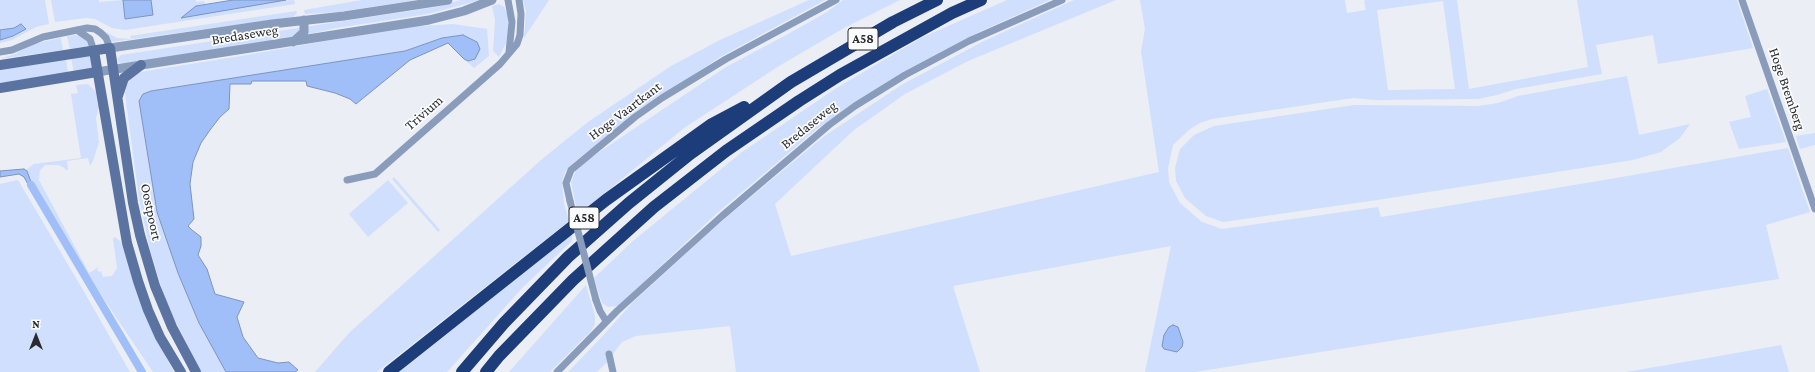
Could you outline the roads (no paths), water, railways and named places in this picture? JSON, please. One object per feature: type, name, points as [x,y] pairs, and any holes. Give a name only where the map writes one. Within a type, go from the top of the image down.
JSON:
[{"type":"highway","name":"A58","points":[[389,372],[606,200],[712,124],[791,82],[893,22],[937,0]]},
{"type":"highway","name":"A58","points":[[486,372],[504,351],[573,280],[654,207],[726,151],[840,75],[952,13],[982,0]]},
{"type":"highway","name":"A58","points":[[462,372],[504,323],[568,256],[624,207],[690,154],[791,82]]},
{"type":"main road","name":"Bredaseweg","points":[[0,65],[110,48]]},
{"type":"main road","name":"Oostpoort","points":[[110,48],[134,203],[155,286],[172,327],[196,372]]},
{"type":"main road","name":"Oostpoort","points":[[94,51],[123,227],[129,251],[148,310],[160,337],[181,372]]},
{"type":"main road","points":[[117,98],[124,78],[141,65]]},
{"type":"main road","name":"Bredaseweg","points":[[0,88],[97,72]]},
{"type":"street","name":"Bredaseweg","points":[[110,48],[304,20],[344,16],[448,0]]},
{"type":"street","name":"Bredaseweg","points":[[97,72],[429,20],[464,11],[492,0]]},
{"type":"street","points":[[508,0],[512,22],[509,52]]},
{"type":"street","name":"Trivium","points":[[347,180],[375,174],[500,64],[517,44],[520,34],[521,14],[519,0]]},
{"type":"street","name":"Hoge Vaartkant","points":[[606,321],[596,300],[570,202],[566,183],[571,170],[635,117],[662,98],[719,63],[836,0]]},
{"type":"street","name":"Bredaseweg","points":[[557,372],[606,321],[722,216],[855,106],[905,75],[969,41],[1062,0]]},
{"type":"street","name":"Hoge Bremberg","points":[[1742,0],[1815,209]]},
{"type":"street","points":[[293,42],[304,32],[304,20]]},
{"type":"street","points":[[0,52],[12,50],[43,36],[87,28],[95,29],[106,38],[110,48]]},
{"type":"street","points":[[77,30],[90,39],[94,51]]},
{"type":"street","points":[[609,354],[613,372]]},
{"type":"water","points":[[123,0],[151,0],[153,15],[125,19]]},
{"type":"water","points":[[233,0],[286,0],[181,18],[196,6]]},
{"type":"water","points":[[21,24],[26,29],[13,36],[0,40],[0,30],[14,28]]},
{"type":"water","points":[[463,35],[477,42],[480,49],[475,59],[468,61],[464,59],[448,43],[410,60],[356,104],[350,99],[335,93],[307,86],[306,81],[252,81],[251,84],[230,84],[229,109],[220,117],[201,143],[193,162],[190,184],[194,219],[188,226],[201,237],[201,246],[198,255],[207,269],[215,294],[244,302],[237,317],[243,337],[258,358],[278,363],[289,362],[298,370],[295,372],[226,372],[199,323],[178,273],[157,212],[139,101],[143,94],[151,91],[405,51],[442,38]]},
{"type":"water","points":[[24,169],[27,171],[32,185],[29,186],[24,177],[19,174],[0,177],[0,171]]},
{"type":"water","points":[[1173,325],[1178,327],[1183,342],[1182,347],[1177,352],[1164,349],[1162,346],[1164,335],[1169,327]]},
{"type":"waterway","points":[[31,185],[142,372]]}]
